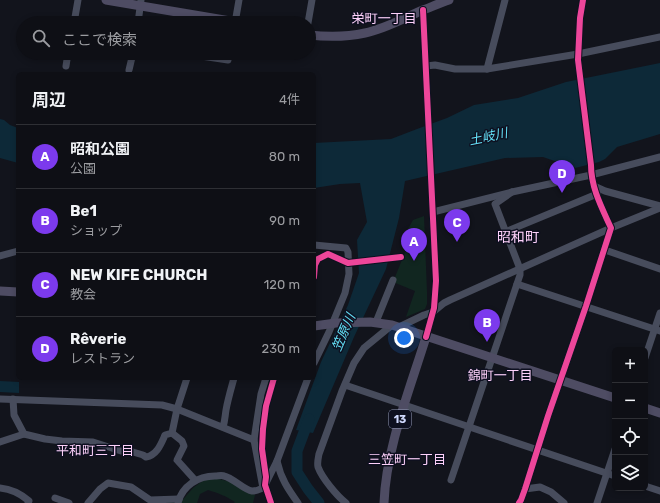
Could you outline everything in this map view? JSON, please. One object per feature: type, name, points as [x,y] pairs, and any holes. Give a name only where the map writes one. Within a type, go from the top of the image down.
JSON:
[{"type":"main road","points":[[106,0],[141,3],[186,16]]},
{"type":"main road","points":[[423,0],[423,10]]},
{"type":"main road","points":[[316,36],[337,36],[366,33],[393,24],[449,0]]},
{"type":"main road","points":[[0,291],[16,292]]},
{"type":"main road","points":[[316,326],[373,322],[395,326],[612,397]]},
{"type":"main road","name":"13","points":[[384,503],[387,472],[392,448],[426,337]]},
{"type":"main road","points":[[648,409],[660,413]]},
{"type":"street","points":[[75,16],[78,0]]},
{"type":"street","points":[[237,16],[238,0]]},
{"type":"street","points":[[309,16],[312,0]]},
{"type":"street","points":[[487,68],[505,0]]},
{"type":"street","points":[[519,503],[605,250],[611,228],[591,175],[578,57],[580,18],[583,0]]},
{"type":"street","points":[[139,16],[141,3]]},
{"type":"street","points":[[423,10],[436,281],[436,294],[433,312],[426,337]]},
{"type":"street","points":[[426,69],[435,65],[455,68],[487,68],[578,57],[660,37]]},
{"type":"street","points":[[66,66],[67,60]]},
{"type":"street","points":[[130,70],[131,60]]},
{"type":"street","points":[[433,210],[591,175],[660,157]]},
{"type":"street","points":[[594,186],[604,191],[660,207]]},
{"type":"street","points":[[451,480],[520,275],[520,269],[495,204],[512,192]]},
{"type":"street","points":[[505,232],[597,194]]},
{"type":"street","points":[[346,503],[325,480],[318,466],[317,460],[354,363],[364,348],[395,326],[433,312],[450,300],[660,207]]},
{"type":"street","points":[[316,245],[346,248],[348,252],[349,274],[345,293],[334,324],[316,359]]},
{"type":"street","points":[[605,250],[660,269]]},
{"type":"street","points":[[0,256],[16,252]]},
{"type":"street","points":[[373,322],[393,280]]},
{"type":"street","points":[[517,284],[657,330]]},
{"type":"street","points":[[648,351],[657,330],[660,313]]},
{"type":"street","points":[[172,433],[177,409],[186,380]]},
{"type":"street","points":[[223,427],[233,380]]},
{"type":"street","points":[[263,488],[254,440],[261,394],[265,380]]},
{"type":"street","points":[[88,503],[100,489],[108,483],[131,487],[150,500],[179,501],[183,490],[195,480],[209,476],[224,476],[250,490],[257,491],[263,488],[266,485],[277,462],[307,380]]},
{"type":"street","points":[[345,385],[612,475]]},
{"type":"street","points":[[0,399],[162,405],[177,409],[254,440]]},
{"type":"street","points":[[13,399],[14,414],[24,434]]},
{"type":"street","points":[[0,442],[24,434],[62,441],[93,442],[121,451],[133,452],[146,457],[150,456],[156,451],[166,435],[172,433]]},
{"type":"street","points":[[172,433],[182,441],[184,446],[177,460],[195,480]]},
{"type":"street","points":[[597,503],[613,455]]},
{"type":"street","points":[[277,462],[280,473],[286,485],[298,503]]},
{"type":"street","points":[[525,489],[540,487],[550,492],[564,503]]},
{"type":"street","points":[[648,487],[660,492]]},
{"type":"street","points":[[0,488],[10,489],[17,492],[29,501],[28,503]]},
{"type":"street","points":[[55,498],[69,503]]},
{"type":"green space","points":[[424,216],[427,304],[425,309],[406,317],[415,291],[393,282],[406,250],[406,235],[408,229],[413,220]]},
{"type":"green space","points":[[215,478],[235,483],[246,492],[255,495],[253,503],[234,503],[235,502],[225,496],[208,490],[200,494],[197,503],[180,503],[193,488],[204,480]]},
{"type":"water","name":"土岐川","points":[[660,63],[660,134],[617,147],[605,159],[599,162],[575,168],[573,166],[543,157],[505,158],[405,181],[399,218],[386,269],[354,337],[313,433],[296,430],[314,380],[316,380],[321,362],[348,305],[359,273],[357,240],[367,222],[360,183],[316,188],[316,143],[391,139],[447,118],[474,105],[518,98],[566,82]]},
{"type":"water","points":[[0,119],[16,127],[16,162],[0,158]]},
{"type":"water","points":[[0,381],[19,382],[19,393],[0,392]]},
{"type":"waterway","name":"笠原川","points":[[309,419],[297,451],[297,472],[319,503]]},
{"type":"cycle path","points":[[519,503],[525,489],[611,228],[595,190],[591,173],[578,60],[580,18],[583,0]]},
{"type":"cycle path","points":[[423,10],[436,281],[434,308],[426,337]]},
{"type":"cycle path","points":[[316,263],[318,259],[328,254],[348,263],[401,257]]},
{"type":"cycle path","points":[[271,503],[265,485],[266,477],[262,449],[266,406],[273,380]]},
{"type":"place","name":"Rêverie","points":[[562,193]]},
{"type":"place","name":"NEW KIFE CHURCH","points":[[457,242]]},
{"type":"place","name":"昭和公園","points":[[414,261]]},
{"type":"place","name":"Be1","points":[[487,342]]},
{"type":"district","name":"栄町一丁目","points":[[384,18]]},
{"type":"district","name":"昭和町","points":[[518,237]]},
{"type":"district","name":"錦町一丁目","points":[[500,375]]},
{"type":"district","name":"平和町三丁目","points":[[95,450]]},
{"type":"district","name":"三笠町一丁目","points":[[407,459]]}]
